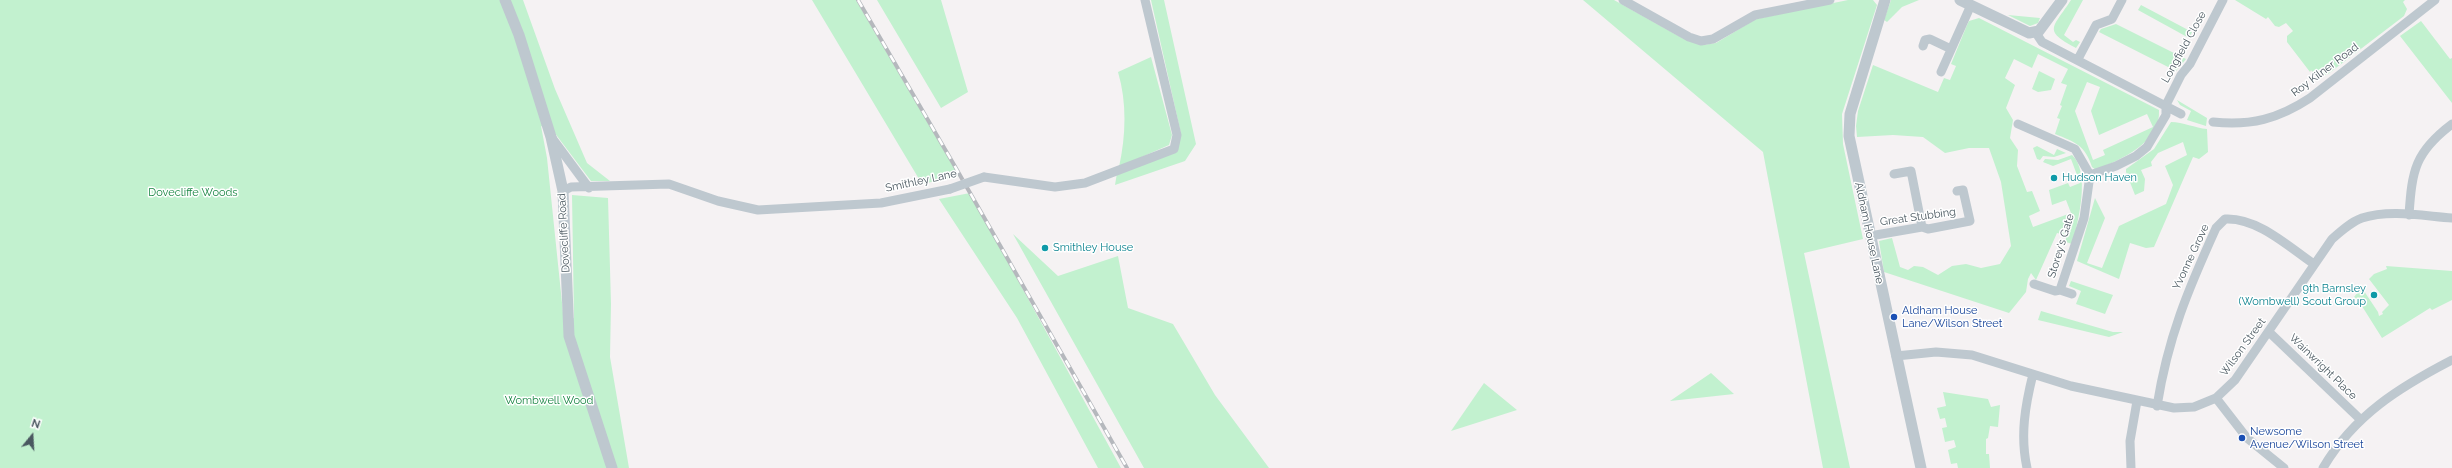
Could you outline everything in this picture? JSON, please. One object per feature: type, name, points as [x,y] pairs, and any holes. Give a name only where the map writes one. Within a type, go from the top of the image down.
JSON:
[{"type":"street","name":"Dovecliffe Road","points":[[505,0],[519,35],[551,137],[563,191],[569,336],[612,468]]},
{"type":"street","name":"Smithley Lane","points":[[563,191],[571,187],[589,188],[669,184],[718,201],[758,210],[882,202],[950,189],[984,177],[1054,186],[1085,183],[1174,149],[1177,135],[1145,0]]},
{"type":"street","points":[[1623,0],[1688,37],[1701,41],[1714,39],[1755,15],[1830,0]]},
{"type":"street","name":"Aldham House Lane","points":[[1885,0],[1857,90],[1849,126],[1870,236],[1921,468]]},
{"type":"street","points":[[1960,0],[2020,31],[2036,33],[2042,42],[2181,114]]},
{"type":"street","points":[[2036,33],[2047,22],[2062,0]]},
{"type":"street","points":[[2078,60],[2096,25],[2112,19],[2122,0]]},
{"type":"street","name":"Longfield Close","points":[[2166,105],[2217,19],[2223,0]]},
{"type":"street","name":"Roy Kilner Road","points":[[2213,122],[2254,122],[2274,118],[2289,111],[2310,98],[2435,0]]},
{"type":"street","points":[[1941,72],[1971,5]]},
{"type":"street","points":[[1923,46],[1925,40],[1930,39],[1951,49]]},
{"type":"street","points":[[2018,124],[2075,149],[2090,174],[2116,166],[2136,156],[2147,147],[2166,115],[2166,105]]},
{"type":"street","points":[[2409,214],[2412,180],[2421,154],[2437,136],[2452,124]]},
{"type":"street","points":[[551,137],[589,188]]},
{"type":"street","points":[[1894,174],[1911,171],[1922,227]]},
{"type":"street","name":"Storey's Gate","points":[[2034,284],[2055,291],[2060,290],[2084,218],[2090,174]]},
{"type":"street","name":"Great Stubbing","points":[[1870,236],[1922,227],[1928,229],[1971,226],[1963,190],[1957,191]]},
{"type":"street","name":"Wilson Street","points":[[1896,356],[1936,352],[1972,355],[2071,386],[2157,406],[2194,407],[2216,398],[2235,380],[2332,239],[2347,226],[2362,218],[2381,215],[2409,214],[2452,218]]},
{"type":"street","name":"Yvonne Grove","points":[[2157,406],[2163,371],[2178,316],[2216,228],[2225,219],[2239,218],[2259,228],[2314,264]]},
{"type":"street","points":[[2060,290],[2072,294]]},
{"type":"street","name":"Wainwright Place","points":[[2269,332],[2361,420]]},
{"type":"street","points":[[2323,468],[2345,436],[2361,420],[2405,385],[2452,360]]},
{"type":"street","points":[[2027,468],[2023,436],[2025,406],[2033,374]]},
{"type":"street","points":[[2216,398],[2247,438],[2284,468]]},
{"type":"street","points":[[2131,468],[2130,441],[2138,401]]},
{"type":"green space","name":"Dovecliffe Woods","points":[[0,0],[523,0],[555,89],[587,163],[610,181],[591,181],[554,132],[541,126],[547,158],[564,322],[574,318],[572,195],[608,198],[611,304],[610,357],[629,468],[0,468]]},
{"type":"green space","points":[[812,0],[856,0],[959,176],[922,184]]},
{"type":"green space","points":[[877,0],[941,0],[968,92],[941,108]]},
{"type":"green space","points":[[1151,0],[1164,0],[1196,144],[1185,161],[1115,185],[1117,173],[1177,150],[1181,134]]},
{"type":"green space","points":[[1583,0],[1614,0],[1684,39],[1703,45],[1716,43],[1756,19],[1848,0],[1873,0],[1877,5],[1842,114],[1843,144],[1863,239],[1804,253],[1850,468],[1823,468],[1763,152]]},
{"type":"green space","points":[[1891,0],[1919,0],[1902,7],[1887,22],[1884,20]]},
{"type":"green space","points":[[2071,0],[2083,0],[2064,35],[2073,42],[2076,40],[2080,42],[2076,48],[2058,37],[2054,28]]},
{"type":"green space","points":[[2235,0],[2405,0],[2403,2],[2407,9],[2404,16],[2328,74],[2318,78],[2311,70],[2310,72],[2287,42],[2287,36],[2293,31],[2286,23],[2279,27],[2275,26],[2268,17],[2266,19]]},
{"type":"green space","points":[[2141,5],[2192,32],[2189,38],[2138,10]]},
{"type":"green space","points":[[2008,15],[2040,18],[2038,23],[2030,26]]},
{"type":"green space","points":[[1979,18],[2159,110],[2158,122],[2154,132],[2147,141],[2117,161],[2096,170],[2092,167],[2086,154],[2078,145],[2055,134],[2060,119],[2057,118],[2062,106],[2060,105],[2067,85],[2061,83],[2068,69],[2038,54],[2032,68],[2014,59],[2005,78],[2015,85],[2006,108],[2013,120],[2010,138],[2018,150],[2017,166],[2027,192],[2032,191],[2040,211],[2029,216],[2033,227],[2071,213],[2066,200],[2052,205],[2049,190],[2068,183],[2070,187],[2080,183],[2071,159],[2053,166],[2043,162],[2045,159],[2058,160],[2072,155],[2078,163],[2082,185],[2080,211],[2072,244],[2066,242],[2066,235],[2057,233],[2036,280],[2031,273],[2028,279],[2026,292],[2009,313],[1884,272],[1879,241],[1892,238],[1900,267],[1908,270],[1914,266],[1923,267],[1938,275],[1952,266],[1966,264],[1981,268],[2000,264],[2011,246],[2001,182],[1989,148],[1969,148],[1945,153],[1923,137],[1893,135],[1857,137],[1856,126],[1858,111],[1873,65],[1938,92],[1944,78],[1950,80],[1956,66],[1951,64],[1969,21]],"holes":[[[2087,82],[2100,87],[2091,111],[2099,135],[2147,114],[2153,127],[2103,150],[2105,155],[2093,160],[2075,111]]]},
{"type":"green space","points":[[2421,21],[2450,59],[2452,58],[2452,103],[2400,36]]},
{"type":"green space","points":[[2116,24],[2186,59],[2176,71],[2099,32],[2101,29]]},
{"type":"green space","points":[[1151,57],[1172,135],[1169,145],[1119,167],[1124,131],[1124,107],[1118,72]]},
{"type":"green space","points":[[2039,71],[2055,79],[2051,90],[2038,92],[2032,89]]},
{"type":"green space","points":[[2177,100],[2207,118],[2206,126],[2187,120],[2191,111],[2180,105]]},
{"type":"green space","points":[[2171,122],[2207,129],[2208,152],[2199,159],[2193,157],[2154,247],[2146,248],[2130,243],[2119,279],[2077,261],[2095,198],[2105,218],[2087,263],[2102,268],[2119,226],[2166,204],[2173,185],[2165,166],[2187,155],[2183,142],[2158,153],[2151,162],[2152,166],[2141,170],[2145,179],[2144,191],[2135,195],[2126,169],[2154,149]]},
{"type":"green space","points":[[2037,146],[2054,155],[2057,149],[2066,153],[2054,157],[2043,156],[2040,160],[2037,159],[2033,148]]},
{"type":"green space","points":[[970,193],[1121,468],[1098,468],[1017,318],[939,199]]},
{"type":"green space","points":[[1013,234],[1058,276],[1118,256],[1128,308],[1173,324],[1215,395],[1269,468],[1144,468]]},
{"type":"green space","points":[[2386,266],[2452,271],[2452,300],[2432,310],[2430,308],[2382,338],[2360,303],[2354,297],[2363,286],[2366,289],[2364,291],[2378,312],[2379,316],[2383,314],[2382,312],[2389,305],[2369,279],[2374,274],[2387,269]]},
{"type":"green space","points":[[2071,281],[2113,295],[2105,314],[2076,304],[2081,291],[2069,286]]},
{"type":"green space","points":[[2041,311],[2113,332],[2123,332],[2109,337],[2038,320]]},
{"type":"green space","points":[[1711,373],[1734,394],[1670,401]]},
{"type":"green space","points":[[1484,383],[1517,410],[1451,431]]},
{"type":"green space","points":[[1943,392],[1988,399],[1991,407],[2000,405],[1998,427],[1990,426],[1988,438],[1986,439],[1986,454],[1989,454],[1990,468],[1958,468],[1957,463],[1951,464],[1948,450],[1956,447],[1954,440],[1945,442],[1942,428],[1947,427],[1945,418],[1940,419],[1937,408],[1946,406]]},
{"type":"railway","points":[[858,0],[1127,468]]},
{"type":"place","name":"Hudson Haven","points":[[2054,178]]},
{"type":"place","name":"Smithley House","points":[[1045,248]]},
{"type":"place","name":"9th Barnsley (Wombwell) Scout Group","points":[[2374,295]]},
{"type":"place","name":"Aldham House Lane/Wilson Street","points":[[1894,317]]},
{"type":"place","name":"Newsome Avenue/Wilson Street","points":[[2242,438]]},
{"type":"park label","name":"Wombwell Wood","points":[[549,401]]}]
